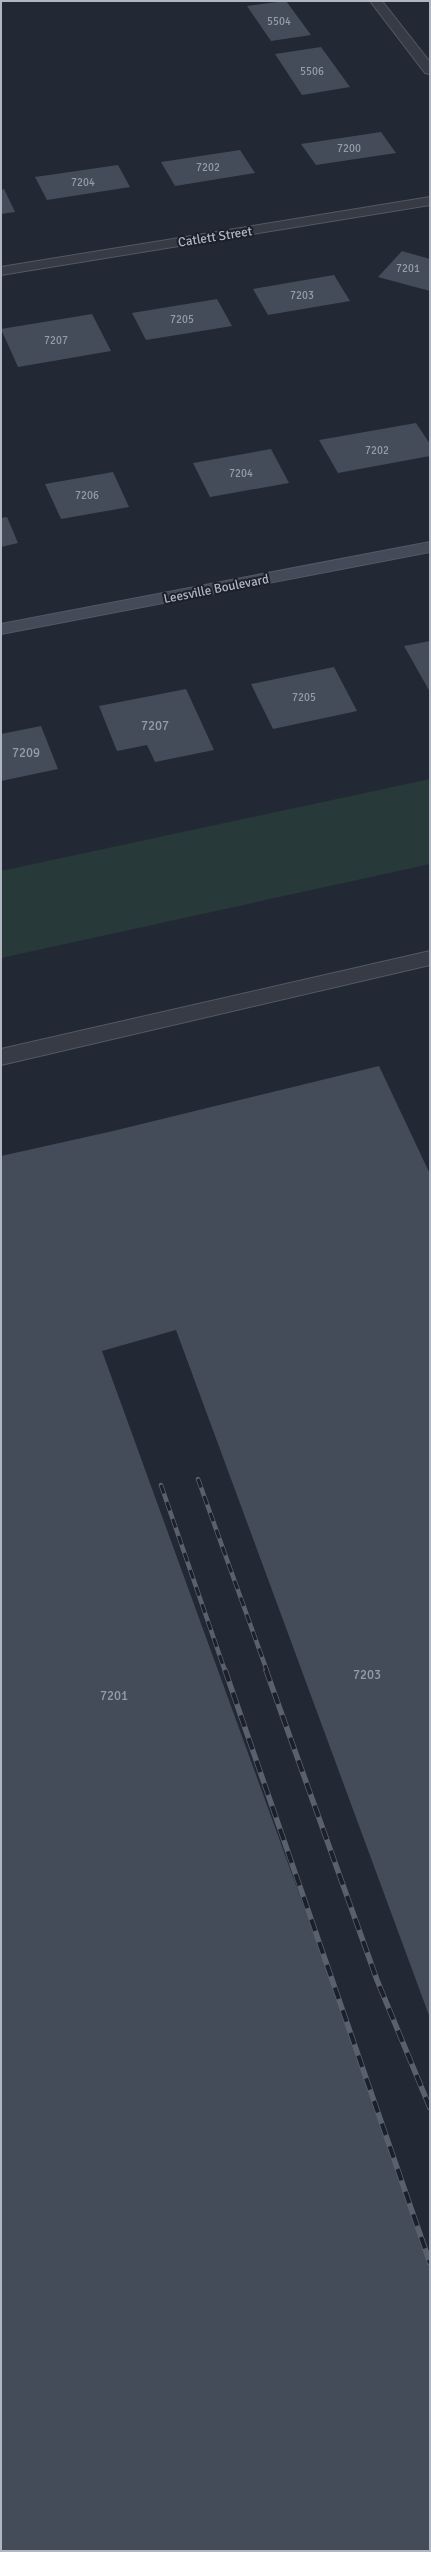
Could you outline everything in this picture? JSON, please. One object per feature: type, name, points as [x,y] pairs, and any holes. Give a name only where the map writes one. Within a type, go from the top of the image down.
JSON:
[{"type":"street","points":[[376,1],[430,70]]},
{"type":"street","name":"Catlett Street","points":[[1,271],[430,201]]},
{"type":"street","name":"Leesville Boulevard","points":[[1,629],[430,547]]},
{"type":"street","points":[[1,1057],[430,958]]},
{"type":"shaded area","points":[[430,779],[430,864],[1,958],[1,871]]},
{"type":"building","points":[[286,1],[311,35],[271,41],[247,6]]},
{"type":"building","points":[[321,47],[350,87],[302,95],[275,54]]},
{"type":"building","points":[[381,132],[396,153],[316,165],[301,144]]},
{"type":"building","points":[[240,150],[255,173],[175,186],[161,162]]},
{"type":"building","points":[[118,165],[130,187],[47,200],[35,177]]},
{"type":"building","points":[[4,189],[15,212],[1,214],[1,190]]},
{"type":"building","points":[[402,251],[430,259],[430,291],[378,277]]},
{"type":"building","points":[[334,275],[350,301],[268,315],[253,289]]},
{"type":"building","points":[[217,299],[232,326],[146,340],[132,313]]},
{"type":"building","points":[[92,314],[111,351],[18,367],[1,329]]},
{"type":"building","points":[[416,423],[430,444],[430,456],[338,473],[319,440]]},
{"type":"building","points":[[271,449],[289,483],[210,497],[193,463]]},
{"type":"building","points":[[113,472],[129,507],[61,519],[45,484]]},
{"type":"building","points":[[7,517],[18,543],[1,547],[1,518]]},
{"type":"building","points":[[430,641],[430,692],[404,646]]},
{"type":"building","points":[[334,667],[357,711],[273,729],[251,684]]},
{"type":"building","points":[[186,689],[214,750],[155,762],[147,745],[117,751],[99,706]]},
{"type":"building","points":[[41,726],[58,769],[1,781],[1,734]]},
{"type":"building","points":[[379,1066],[430,1174],[430,2018],[176,1330],[102,1351],[430,2254],[430,2551],[1,2551],[1,1156],[113,1131]]},
{"type":"railway","points":[[198,1479],[267,1671]]},
{"type":"railway","points":[[161,1485],[225,1671]]},
{"type":"railway","points":[[225,1670],[430,2263]]},
{"type":"railway","points":[[266,1670],[377,1980],[430,2108]]}]
